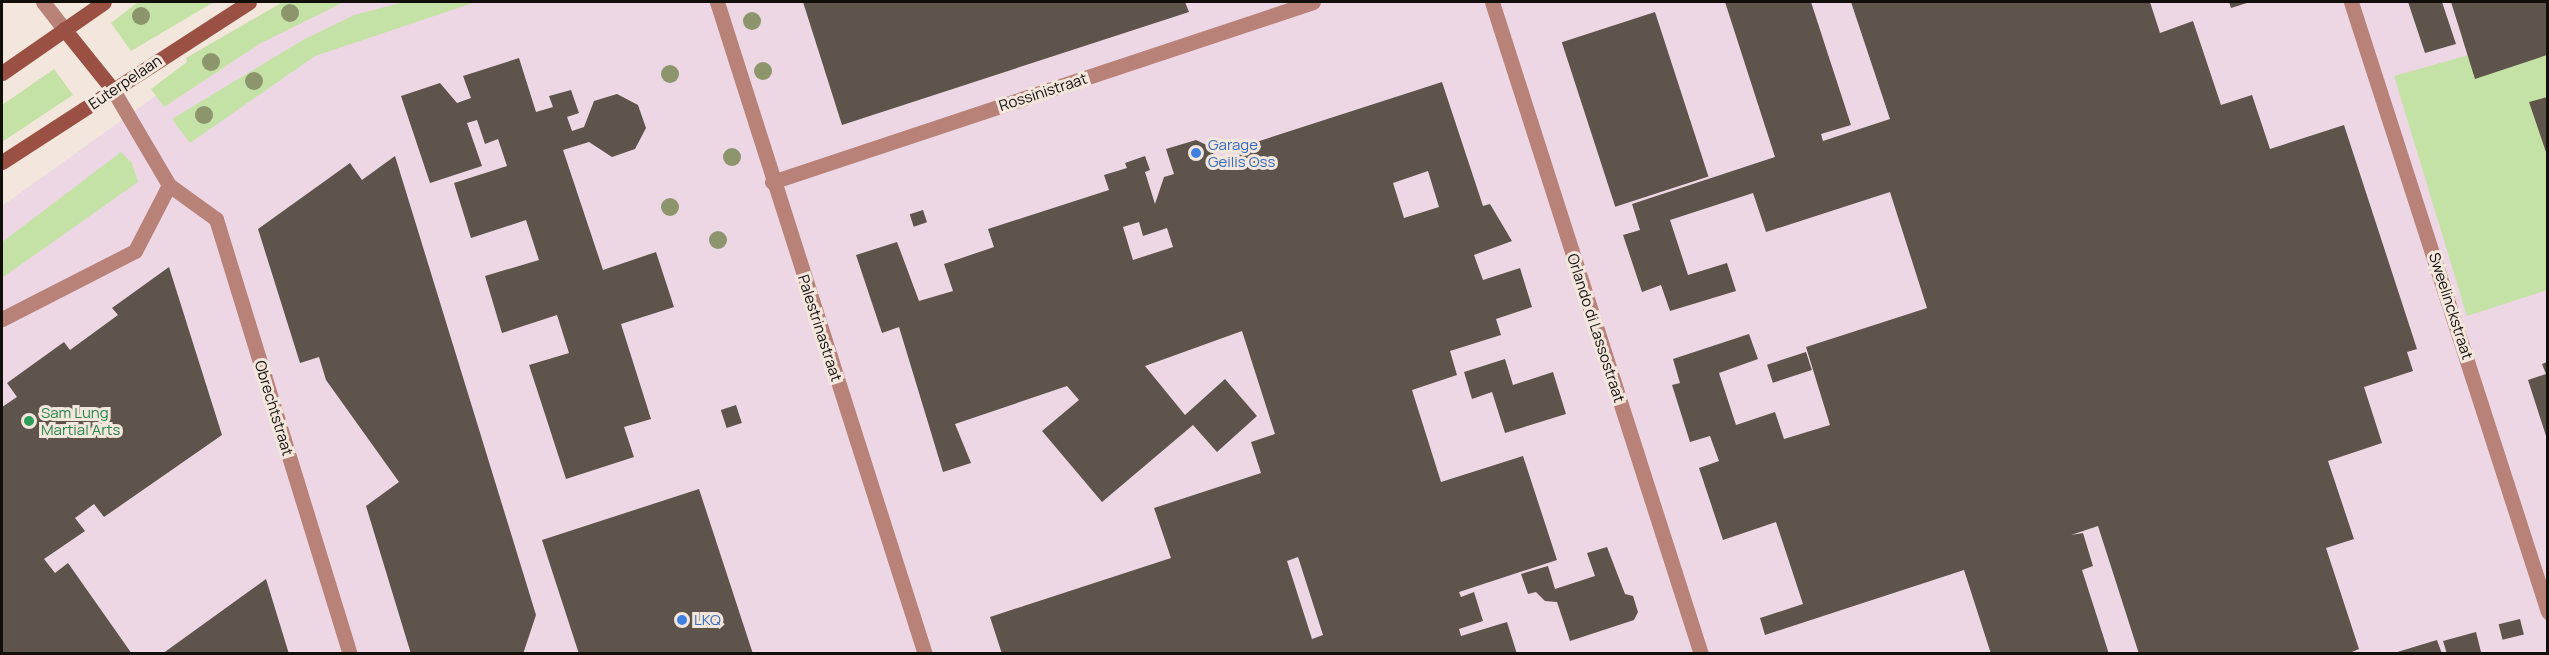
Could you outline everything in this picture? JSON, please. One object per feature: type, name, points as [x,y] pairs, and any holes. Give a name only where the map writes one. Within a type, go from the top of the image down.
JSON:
[{"type":"street","points":[[43,2],[64,29]]},
{"type":"street","points":[[2,73],[104,2]]},
{"type":"street","name":"Euterpelaan","points":[[2,162],[249,2]]},
{"type":"street","name":"Palestrinastraat","points":[[717,2],[772,182],[925,654]]},
{"type":"street","name":"Rossinistraat","points":[[772,182],[1313,2]]},
{"type":"street","name":"Orlando di Lassostraat","points":[[1492,2],[1701,654]]},
{"type":"street","name":"Sweelinckstraat","points":[[2351,2],[2547,612]]},
{"type":"street","name":"Obrechtstraat","points":[[64,29],[113,90],[168,185],[216,219],[350,654]]},
{"type":"street","points":[[2,319],[135,251],[168,185]]},
{"type":"shaded area","points":[[323,2],[2547,2],[2547,653],[2,653],[2,206],[182,77]]},
{"type":"green space","points":[[138,2],[214,2],[131,51],[111,23]]},
{"type":"green space","points":[[283,2],[344,2],[261,43],[164,107],[151,89],[187,62],[186,58]]},
{"type":"green space","points":[[404,2],[476,2],[315,56],[190,143],[172,119],[303,40],[354,15]]},
{"type":"green space","points":[[2547,33],[2547,290],[2467,316],[2394,76]]},
{"type":"green space","points":[[54,69],[73,95],[2,142],[2,105]]},
{"type":"green space","points":[[121,152],[132,163],[138,182],[2,278],[2,242]]},
{"type":"building","points":[[803,2],[1185,2],[1189,12],[842,125]]},
{"type":"building","points":[[1725,2],[1811,2],[1851,125],[1821,134],[1823,141],[1890,119],[1851,2],[2150,2],[2160,33],[2193,21],[2221,105],[2252,95],[2270,149],[2344,125],[2417,349],[2407,352],[2413,371],[2364,387],[2382,443],[2328,461],[2354,539],[2326,548],[2359,649],[2347,654],[2139,654],[2098,526],[2071,535],[2083,533],[2093,566],[2082,570],[2109,654],[1991,654],[1964,570],[1765,635],[1760,618],[1803,604],[1776,522],[1723,540],[1699,468],[1719,461],[1710,436],[1690,442],[1672,385],[1680,383],[1673,359],[1749,334],[1758,359],[1719,373],[1736,425],[1775,412],[1784,439],[1830,425],[1806,347],[1927,308],[1890,192],[1766,232],[1753,193],[1670,220],[1688,275],[1727,263],[1736,291],[1670,311],[1661,285],[1642,292],[1623,235],[1640,230],[1632,204],[1775,157]]},
{"type":"building","points":[[2229,2],[2250,2],[2231,8]]},
{"type":"building","points":[[2408,2],[2442,2],[2456,44],[2425,53]]},
{"type":"building","points":[[2451,2],[2547,2],[2547,55],[2475,79]]},
{"type":"building","points":[[1655,12],[1708,177],[1615,207],[1562,42]]},
{"type":"building","points":[[519,58],[536,112],[553,107],[549,96],[571,90],[579,113],[567,117],[572,131],[584,127],[594,101],[617,94],[638,105],[646,128],[635,149],[612,157],[589,142],[563,150],[603,270],[656,252],[674,307],[621,324],[651,419],[624,427],[634,457],[566,479],[529,365],[569,353],[557,315],[502,333],[485,276],[539,260],[526,220],[471,238],[454,183],[507,166],[498,139],[485,144],[477,120],[467,123],[482,166],[430,183],[401,96],[440,83],[457,103],[471,98],[463,76]]},
{"type":"building","points":[[1442,82],[1483,206],[1490,204],[1512,241],[1474,255],[1483,280],[1520,268],[1532,307],[1496,319],[1501,335],[1450,351],[1457,375],[1412,390],[1441,482],[1523,456],[1557,560],[1459,592],[1461,597],[1474,592],[1483,621],[1459,629],[1461,636],[1507,622],[1517,654],[1002,654],[990,617],[1171,558],[1154,508],[1261,473],[1251,442],[1275,434],[1242,331],[1145,366],[1185,415],[1225,379],[1257,416],[1217,452],[1193,425],[1102,502],[1042,431],[1079,400],[1067,386],[955,424],[971,463],[943,472],[899,327],[882,333],[856,255],[897,242],[919,301],[953,291],[944,264],[994,247],[988,229],[1109,190],[1104,175],[1127,168],[1125,163],[1145,156],[1150,170],[1145,172],[1155,204],[1164,177],[1174,174],[1166,149],[1196,140],[1211,147],[1216,161],[1251,150],[1250,144]],"holes":[[[1428,171],[1439,207],[1404,218],[1393,183]],[[1139,222],[1143,236],[1167,228],[1173,247],[1133,260],[1123,227]],[[1298,557],[1323,635],[1312,639],[1287,561]]]},
{"type":"building","points":[[2547,97],[2547,155],[2529,102]]},
{"type":"building","points":[[395,156],[536,615],[523,654],[411,654],[366,506],[399,482],[326,380],[319,357],[300,363],[258,229],[350,163],[362,180]]},
{"type":"building","points":[[923,210],[927,222],[914,227],[910,214]]},
{"type":"building","points":[[169,267],[222,435],[104,517],[94,504],[75,518],[85,531],[44,559],[55,573],[68,563],[132,654],[2,654],[2,407],[17,397],[7,383],[64,342],[70,350],[118,315],[112,308]]},
{"type":"building","points":[[1806,352],[1812,370],[1773,383],[1767,365]]},
{"type":"building","points":[[1505,359],[1513,385],[1553,372],[1566,414],[1505,433],[1492,392],[1472,399],[1464,372]]},
{"type":"building","points":[[2547,362],[2547,439],[2528,380],[2546,374],[2542,364]]},
{"type":"building","points":[[736,405],[742,423],[727,428],[721,410]]},
{"type":"building","points":[[699,489],[753,654],[579,654],[542,540]]},
{"type":"building","points":[[1607,547],[1625,594],[1633,596],[1638,612],[1634,620],[1570,641],[1557,602],[1545,601],[1536,592],[1528,594],[1521,574],[1548,566],[1555,589],[1595,576],[1587,553]]},
{"type":"building","points":[[266,579],[289,654],[162,654]]},
{"type":"building","points":[[2520,619],[2524,635],[2503,640],[2499,624]]},
{"type":"building","points":[[2476,632],[2481,652],[2447,654],[2443,641]]},
{"type":"building","points":[[2437,640],[2442,654],[2394,654],[2394,653]]},
{"type":"place","name":"Garage Geilis Oss","points":[[1196,153]]},
{"type":"place","name":"Sam Lung Martial Arts","points":[[29,421]]},
{"type":"place","name":"LKQ","points":[[682,620]]}]
